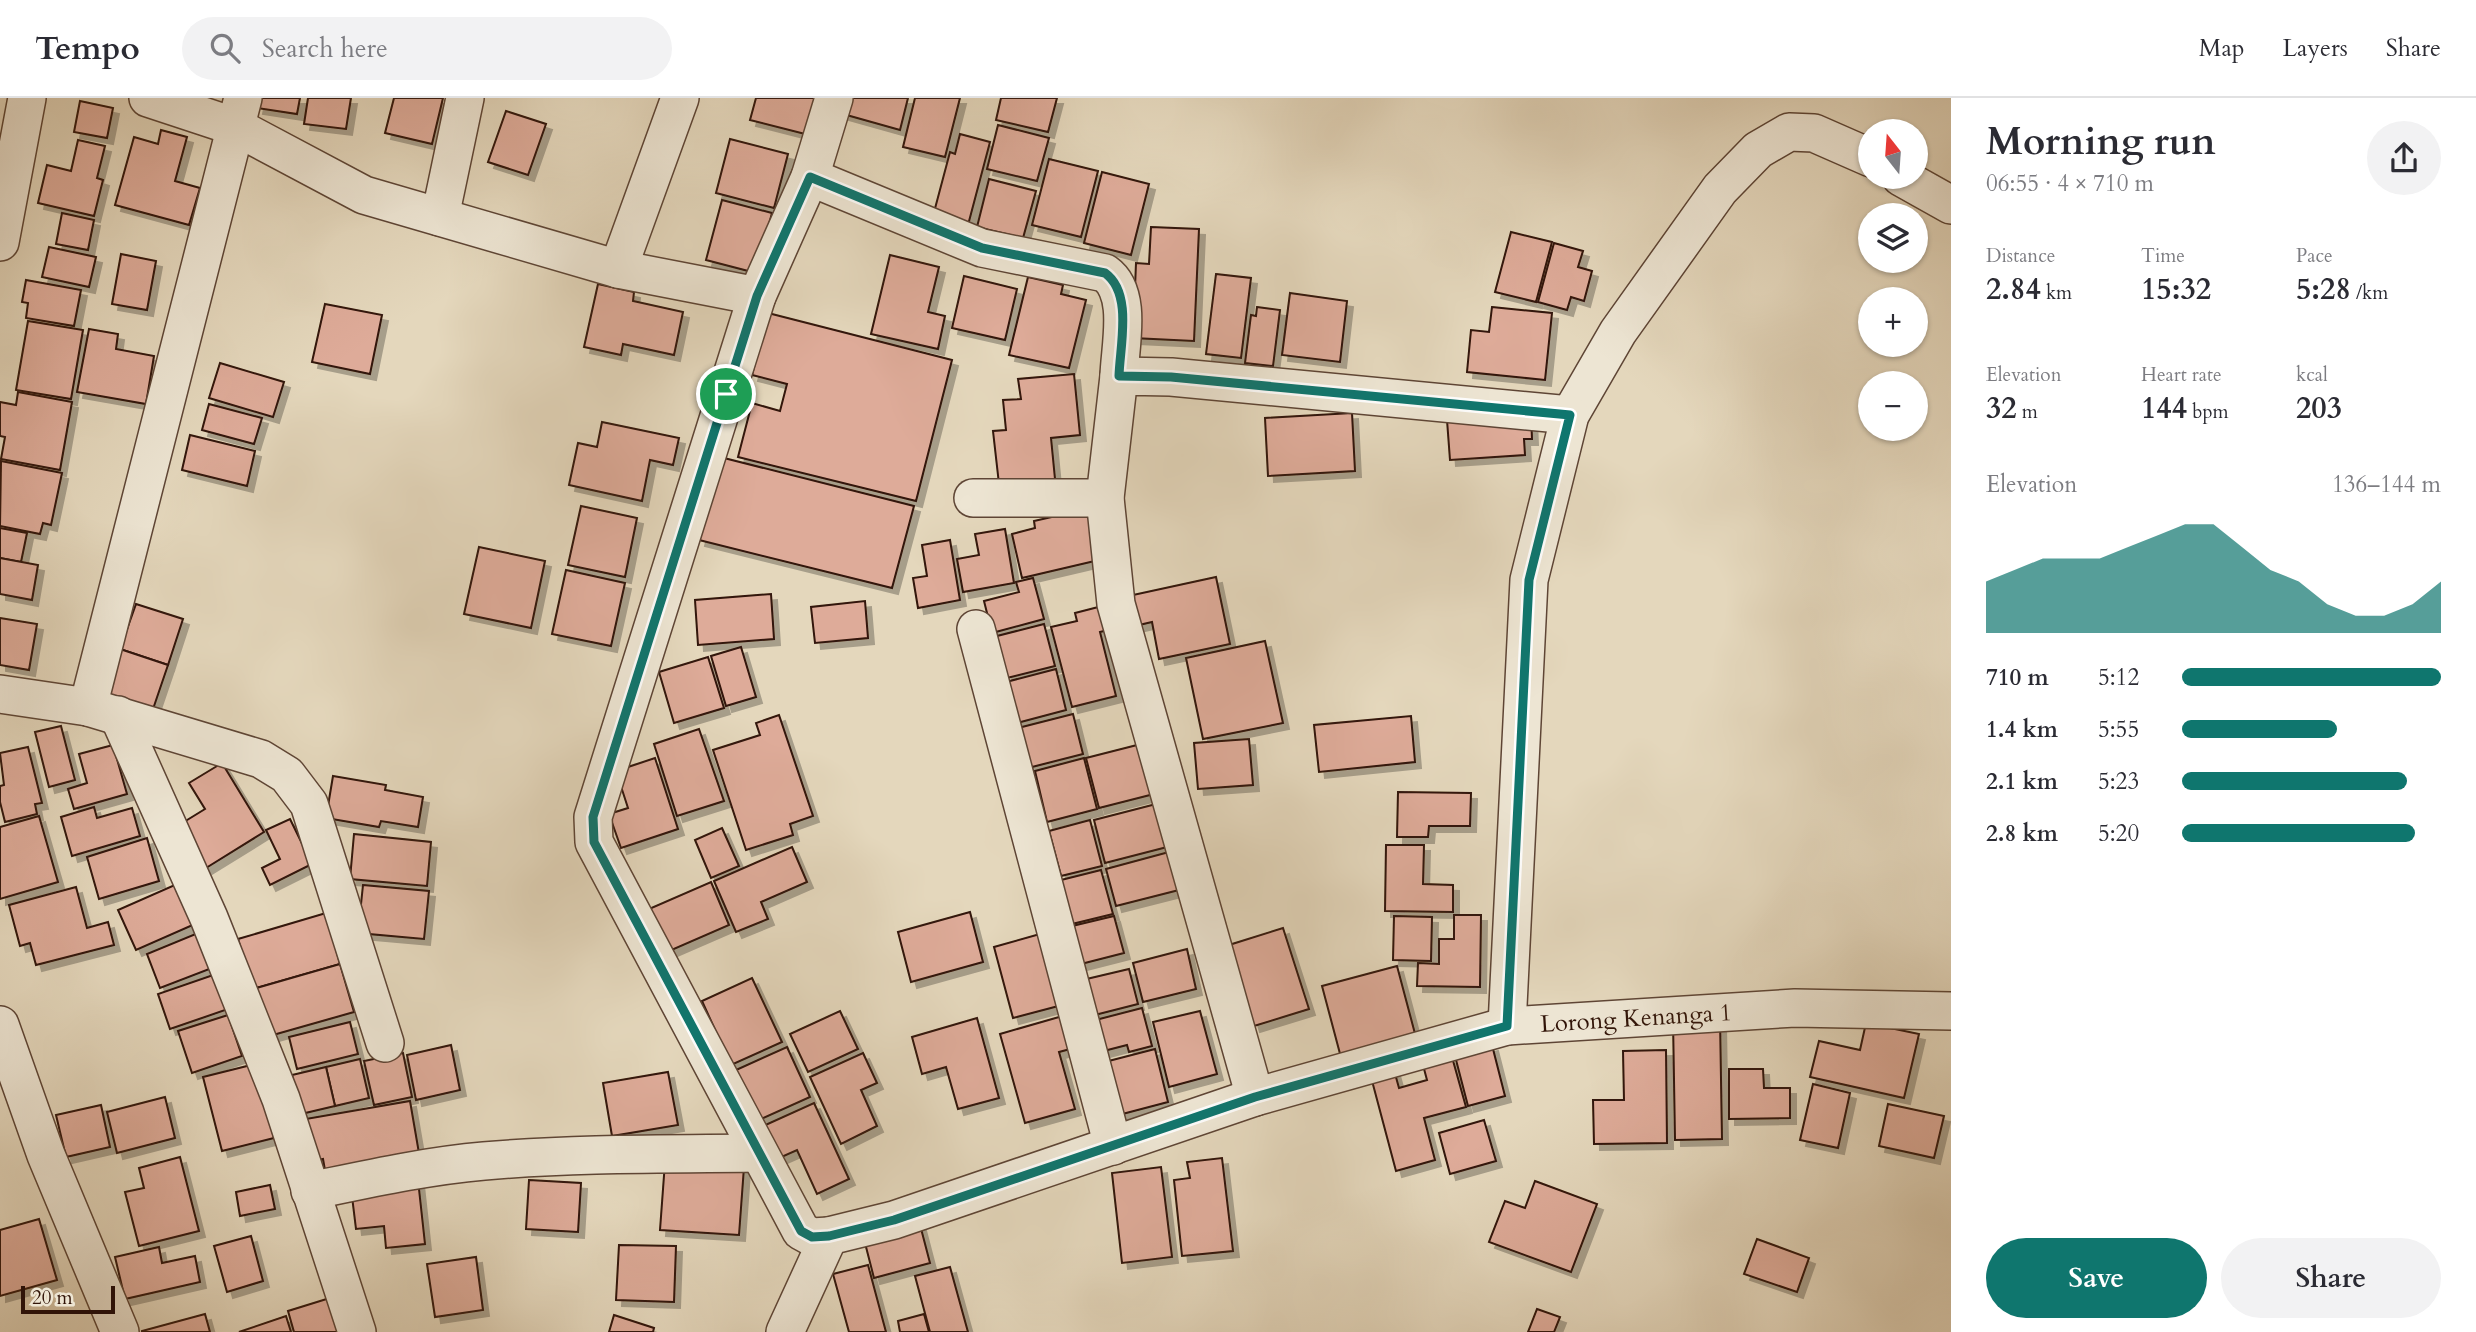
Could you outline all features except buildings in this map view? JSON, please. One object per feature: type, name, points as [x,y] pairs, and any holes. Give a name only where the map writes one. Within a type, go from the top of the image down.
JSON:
[{"type":"street","points":[[0,242],[27,98]]},
{"type":"street","points":[[148,98],[239,113],[364,195],[618,269],[757,296]]},
{"type":"street","points":[[440,217],[465,98]]},
{"type":"street","points":[[618,269],[680,98]]},
{"type":"street","points":[[785,1332],[829,1236],[812,1237],[801,1231],[594,842],[593,817],[757,296],[810,177],[834,98]]},
{"type":"street","points":[[239,113],[103,711],[209,918],[281,1098],[357,1332]]},
{"type":"street","points":[[1507,1026],[1529,580],[1570,415],[1634,310],[1720,189],[1758,150],[1789,132],[1814,133],[1858,153]]},
{"type":"street","points":[[810,177],[982,248],[1105,273],[1116,281],[1122,297],[1119,376],[1105,498],[1116,604],[1255,1097]]},
{"type":"street","points":[[1922,189],[1951,205]]},
{"type":"street","points":[[1119,376],[1171,377],[1570,415]]},
{"type":"street","points":[[973,498],[1105,498]]},
{"type":"street","points":[[976,629],[1113,1146]]},
{"type":"street","points":[[0,694],[103,711],[261,759],[287,775],[309,804],[385,1043]]},
{"type":"street","name":"Lorong Kenanga 1","points":[[829,1236],[894,1220],[1255,1097],[1507,1026],[1795,1008],[1951,1011]]},
{"type":"street","points":[[0,1025],[46,1155],[120,1332]]},
{"type":"street","points":[[310,1191],[402,1172],[482,1161],[558,1156],[758,1153]]},
{"type":"route","points":[[810,177],[982,248],[1105,273],[1116,281],[1122,297],[1119,376],[1171,377],[1570,415],[1529,580],[1507,1026],[1255,1097],[894,1220],[829,1236],[812,1237],[801,1231],[594,842],[593,817],[726,394],[757,296],[810,177]]}]
